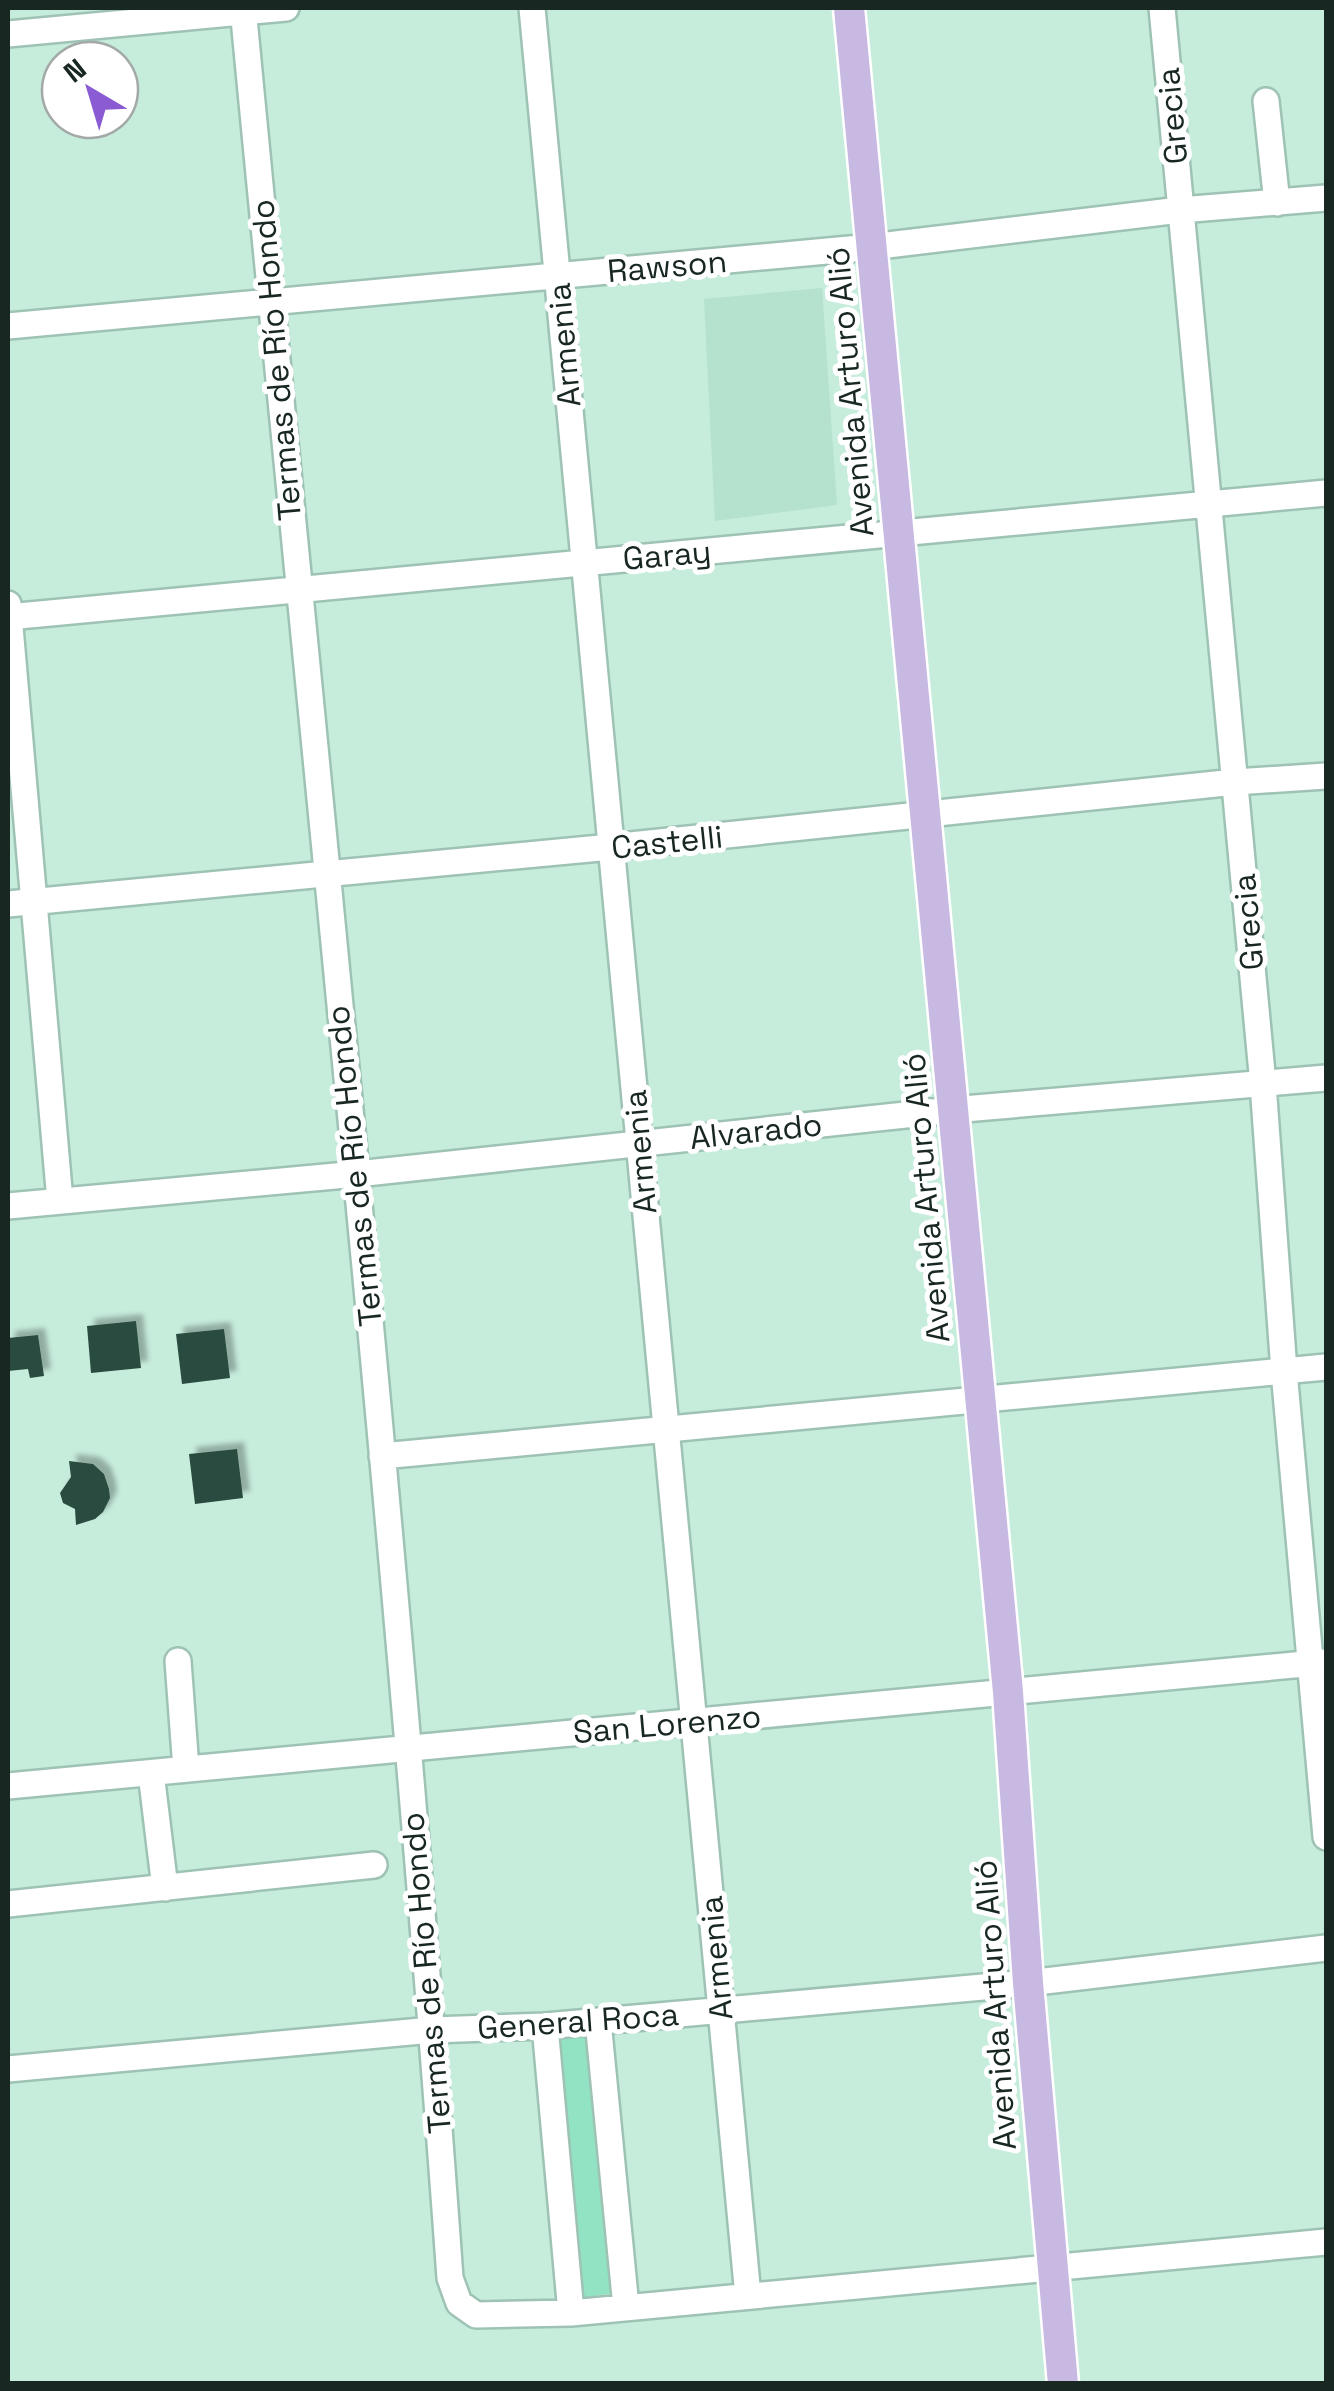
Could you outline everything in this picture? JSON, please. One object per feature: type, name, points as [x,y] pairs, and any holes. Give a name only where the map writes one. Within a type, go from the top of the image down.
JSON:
[{"type":"main road","name":"Avenida Arturo Alió","points":[[849,8],[1008,1692],[1062,2384]]},
{"type":"street","points":[[8,34],[286,8]]},
{"type":"street","name":"Armenia","points":[[532,8],[748,2296]]},
{"type":"street","name":"Grecia","points":[[1162,8],[1263,1084],[1284,1371],[1319,1662],[1326,1837]]},
{"type":"street","name":"Termas de Río Hondo","points":[[243,10],[382,1456],[450,2278],[459,2304],[476,2315],[570,2312]]},
{"type":"street","points":[[1266,102],[1277,203]]},
{"type":"street","name":"Rawson","points":[[8,326],[871,247],[1180,210],[1326,198]]},
{"type":"street","name":"Garay","points":[[8,617],[1326,493]]},
{"type":"street","points":[[8,604],[20,903],[60,1200]]},
{"type":"street","name":"Castelli","points":[[20,903],[1326,776]]},
{"type":"street","name":"Alvarado","points":[[8,1206],[356,1174],[952,1110],[1326,1078]]},
{"type":"street","points":[[382,1456],[1326,1367]]},
{"type":"street","points":[[178,1661],[186,1769]]},
{"type":"street","name":"San Lorenzo","points":[[8,1786],[1319,1662]]},
{"type":"street","points":[[151,1773],[165,1888]]},
{"type":"street","points":[[8,1904],[374,1865]]},
{"type":"street","name":"General Roca","points":[[8,2069],[1028,1982],[1326,1948]]},
{"type":"street","points":[[598,2021],[626,2307]]},
{"type":"street","points":[[545,2026],[570,2312],[1326,2242]]},
{"type":"shaded area","points":[[822,288],[837,505],[715,521],[704,299]]},
{"type":"green space","points":[[588,2030],[615,2293],[578,2298],[556,2034]]},
{"type":"building","points":[[136,1321],[141,1368],[91,1373],[87,1326]]},
{"type":"building","points":[[224,1329],[230,1378],[182,1384],[176,1334]]},
{"type":"building","points":[[38,1335],[44,1376],[30,1378],[28,1369],[8,1371],[8,1338]]},
{"type":"building","points":[[237,1449],[243,1498],[195,1504],[189,1454]]},
{"type":"building","points":[[69,1461],[93,1464],[104,1474],[110,1498],[95,1519],[76,1525],[75,1509],[63,1503],[60,1493],[71,1477]]}]
